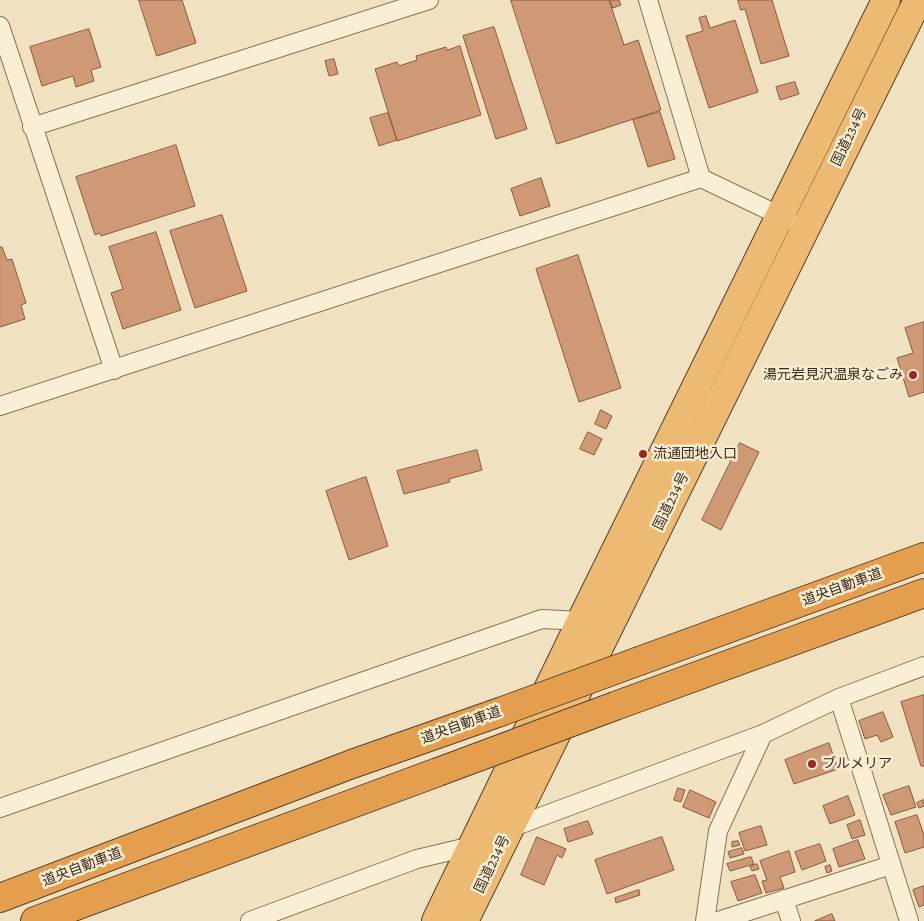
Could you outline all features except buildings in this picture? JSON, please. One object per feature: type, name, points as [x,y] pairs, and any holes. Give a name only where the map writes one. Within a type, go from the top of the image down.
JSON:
[{"type":"highway","name":"国道234号","points":[[464,921],[607,631],[793,222],[886,0]]},
{"type":"highway","name":"国道234号","points":[[436,921],[581,621],[793,222],[918,0]]},
{"type":"highway","name":"道央自動車道","points":[[0,898],[352,764],[924,557]]},
{"type":"highway","points":[[35,921],[924,593]]},
{"type":"highway","points":[[0,880],[352,764]]},
{"type":"street","points":[[32,127],[429,0]]},
{"type":"street","points":[[648,0],[701,178]]},
{"type":"street","points":[[0,26],[114,370]]},
{"type":"street","points":[[0,406],[701,178],[793,222]]},
{"type":"street","points":[[0,808],[542,619],[581,621],[607,631]]},
{"type":"street","points":[[250,921],[417,860],[472,847],[509,828],[763,734],[839,698],[924,666]]},
{"type":"street","points":[[839,698],[909,921]]},
{"type":"street","points":[[705,921],[718,831],[763,734]]},
{"type":"street","points":[[718,921],[891,865]]},
{"type":"street","points":[[784,899],[791,921]]},
{"type":"place","name":"湯元岩見沢温泉なごみ","points":[[913,375]]},
{"type":"place","name":"流通団地入口","points":[[643,454]]},
{"type":"place","name":"ブルメリア","points":[[812,764]]}]
